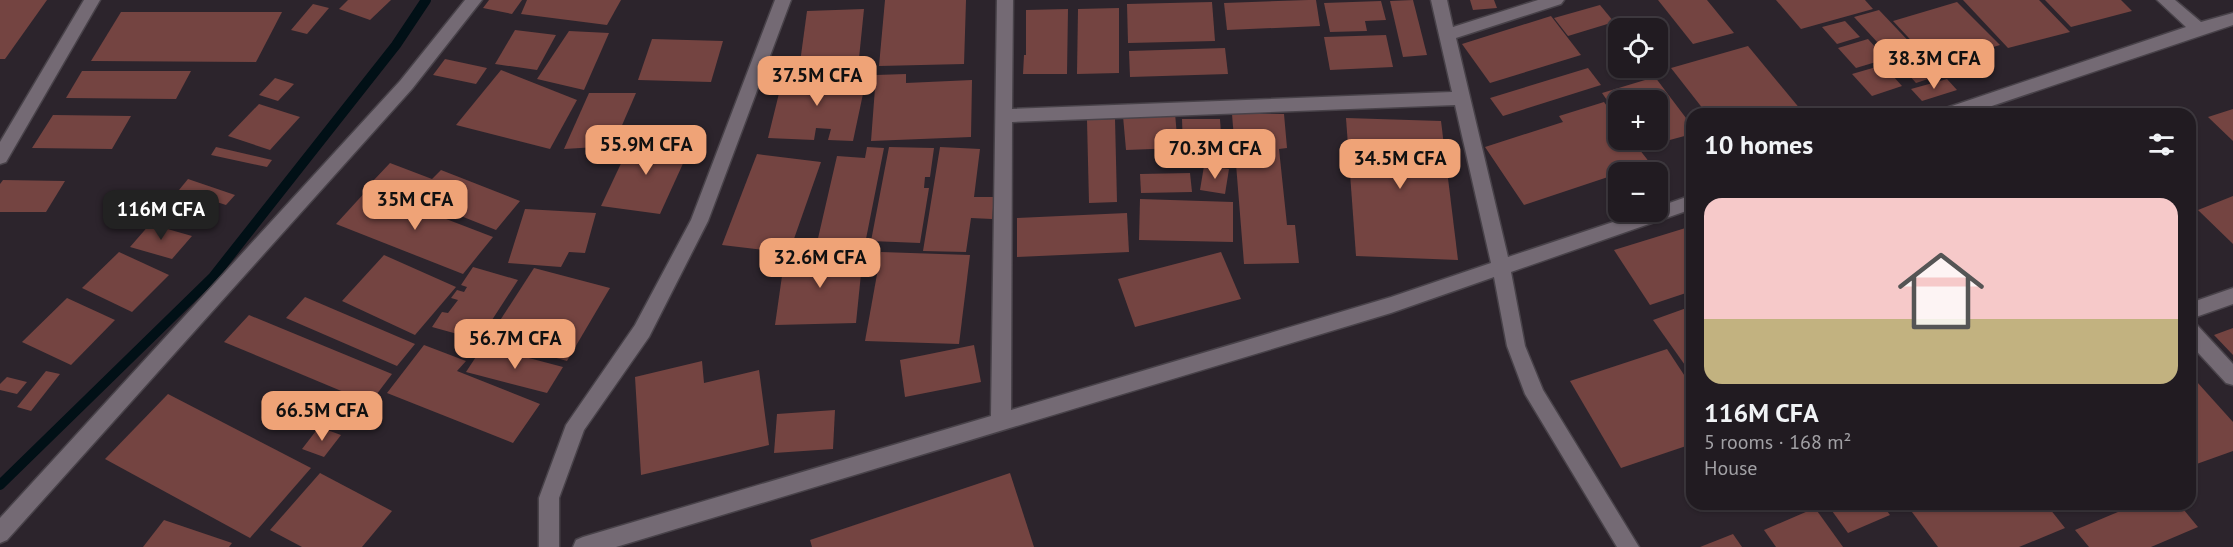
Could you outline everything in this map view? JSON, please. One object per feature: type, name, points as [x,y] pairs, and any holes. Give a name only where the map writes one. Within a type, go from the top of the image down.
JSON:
[{"type":"street","points":[[0,157],[92,0]]},
{"type":"street","points":[[0,533],[406,85],[474,0]]},
{"type":"street","points":[[549,547],[549,498],[576,425],[642,331],[699,221],[783,0]]},
{"type":"street","points":[[1001,423],[1005,0]]},
{"type":"street","points":[[1439,0],[1501,267],[1516,346],[1535,394],[1629,547]]},
{"type":"street","points":[[1447,35],[1556,0]]},
{"type":"street","points":[[2165,0],[2198,29]]},
{"type":"street","points":[[1984,108],[2198,29],[2233,19]]},
{"type":"street","points":[[1004,116],[1462,98]]},
{"type":"street","points":[[583,547],[1391,305],[1686,204]]},
{"type":"street","points":[[2196,309],[2233,296]]},
{"type":"street","points":[[2196,337],[2233,376]]},
{"type":"building","points":[[0,0],[47,0],[5,59],[0,59]]},
{"type":"building","points":[[348,0],[391,0],[370,20],[339,9]]},
{"type":"building","points":[[489,0],[522,0],[512,14],[483,8]]},
{"type":"building","points":[[527,0],[621,0],[607,25],[521,14]]},
{"type":"building","points":[[885,0],[966,0],[964,64],[879,66]]},
{"type":"building","points":[[1316,0],[1320,26],[1227,30],[1224,3]]},
{"type":"building","points":[[1413,0],[1427,55],[1403,57],[1390,1]]},
{"type":"building","points":[[1470,0],[1494,0],[1497,8],[1473,10]]},
{"type":"building","points":[[1658,0],[1707,0],[1734,33],[1693,44]]},
{"type":"building","points":[[1776,0],[1865,0],[1873,9],[1801,29]]},
{"type":"building","points":[[1963,0],[2039,0],[2070,32],[2008,48]]},
{"type":"building","points":[[2045,0],[2121,0],[2132,11],[2071,27]]},
{"type":"building","points":[[1381,1],[1386,20],[1365,21],[1367,31],[1330,32],[1324,3]]},
{"type":"building","points":[[1212,2],[1215,41],[1128,43],[1127,4]]},
{"type":"building","points":[[1957,2],[2000,45],[1934,65],[1893,21]]},
{"type":"building","points":[[313,4],[329,8],[307,34],[291,30]]},
{"type":"building","points":[[1600,5],[1611,18],[1608,18],[1608,24],[1568,36],[1554,18]]},
{"type":"building","points":[[1119,8],[1119,73],[1077,74],[1078,9]]},
{"type":"building","points":[[864,9],[858,68],[799,70],[807,11]]},
{"type":"building","points":[[1068,9],[1067,74],[1023,74],[1024,55],[1026,55],[1026,10]]},
{"type":"building","points":[[1879,10],[1917,50],[1891,57],[1854,17]]},
{"type":"building","points":[[121,12],[282,12],[256,62],[91,61]]},
{"type":"building","points":[[1551,16],[1581,55],[1490,83],[1462,44]]},
{"type":"building","points":[[1845,21],[1860,37],[1837,44],[1822,27]]},
{"type":"building","points":[[515,30],[556,35],[537,70],[495,64]]},
{"type":"building","points":[[569,31],[609,33],[584,90],[537,79]]},
{"type":"building","points":[[1386,35],[1393,67],[1330,70],[1324,37]]},
{"type":"building","points":[[652,39],[723,41],[711,82],[638,80]]},
{"type":"building","points":[[1868,39],[1886,59],[1856,68],[1838,48]]},
{"type":"building","points":[[1748,46],[1799,108],[1702,108],[1671,68]]},
{"type":"building","points":[[1225,48],[1228,74],[1130,77],[1129,51]]},
{"type":"building","points":[[1919,52],[1940,75],[1916,83],[1895,59]]},
{"type":"building","points":[[445,59],[487,68],[476,84],[433,75]]},
{"type":"building","points":[[1883,65],[1902,86],[1872,96],[1852,74]]},
{"type":"building","points":[[1588,68],[1601,85],[1503,116],[1490,98]]},
{"type":"building","points":[[501,70],[577,100],[550,149],[456,125]]},
{"type":"building","points":[[82,71],[191,71],[176,99],[66,98]]},
{"type":"building","points":[[784,73],[831,74],[828,83],[842,84],[844,75],[867,75],[853,141],[828,140],[831,129],[816,128],[814,140],[768,138]]},
{"type":"building","points":[[906,74],[906,83],[972,80],[971,137],[871,141],[876,75]]},
{"type":"building","points":[[275,78],[294,84],[278,101],[259,95]]},
{"type":"building","points":[[1652,78],[1656,78],[1665,90],[1612,90]]},
{"type":"building","points":[[1947,79],[1957,90],[1922,101],[1911,89]]},
{"type":"building","points":[[1608,91],[1608,102],[1602,93]]},
{"type":"building","points":[[589,93],[636,93],[613,146],[564,149]]},
{"type":"building","points":[[1668,94],[1686,118],[1686,136],[1668,140]]},
{"type":"building","points":[[1604,102],[1608,107],[1608,150],[1640,150],[1649,162],[1608,162],[1608,177],[1524,205],[1485,147],[1563,122],[1559,116]]},
{"type":"building","points":[[259,104],[300,117],[270,150],[228,136]]},
{"type":"building","points":[[2233,109],[2233,141],[2208,117]]},
{"type":"building","points":[[1175,113],[1178,148],[1126,150],[1123,116]]},
{"type":"building","points":[[1232,114],[1284,114],[1287,148],[1279,149],[1287,225],[1295,225],[1299,263],[1244,264]]},
{"type":"building","points":[[53,115],[131,116],[112,149],[32,148]]},
{"type":"building","points":[[1346,118],[1441,121],[1458,260],[1356,256]]},
{"type":"building","points":[[1115,119],[1117,202],[1089,203],[1087,120]]},
{"type":"building","points":[[1182,119],[1220,119],[1222,148],[1183,149]]},
{"type":"building","points":[[633,138],[691,146],[660,214],[601,206]]},
{"type":"building","points":[[216,147],[272,160],[267,167],[211,155]]},
{"type":"building","points":[[867,147],[884,148],[864,249],[816,247],[837,156],[865,158]]},
{"type":"building","points":[[889,147],[934,148],[930,177],[925,177],[924,188],[929,188],[920,243],[871,241]]},
{"type":"building","points":[[940,147],[980,149],[974,197],[994,197],[992,219],[971,218],[966,252],[923,251]]},
{"type":"building","points":[[757,154],[821,162],[789,253],[722,245]]},
{"type":"building","points":[[390,163],[432,179],[441,170],[520,201],[496,230],[373,181]]},
{"type":"building","points":[[1204,166],[1229,169],[1225,194],[1200,190]]},
{"type":"building","points":[[1190,173],[1192,192],[1141,193],[1140,174]]},
{"type":"building","points":[[188,179],[235,195],[226,205],[179,190]]},
{"type":"building","points":[[3,180],[65,181],[46,212],[0,212],[0,184]]},
{"type":"building","points":[[368,189],[493,237],[463,274],[336,224]]},
{"type":"building","points":[[2233,196],[2233,244],[2198,210]]},
{"type":"building","points":[[1140,199],[1233,202],[1233,242],[1139,240]]},
{"type":"building","points":[[169,204],[209,220],[200,229],[160,212]]},
{"type":"building","points":[[525,209],[596,213],[585,253],[569,252],[561,267],[508,263]]},
{"type":"building","points":[[1127,213],[1129,252],[1017,257],[1017,218]]},
{"type":"building","points":[[150,224],[192,236],[172,259],[130,247]]},
{"type":"building","points":[[1686,228],[1686,293],[1650,305],[1614,250]]},
{"type":"building","points":[[119,252],[169,275],[132,312],[82,288]]},
{"type":"building","points":[[881,252],[970,255],[959,344],[865,341]]},
{"type":"building","points":[[1221,252],[1241,299],[1135,327],[1118,279]]},
{"type":"building","points":[[863,254],[856,323],[775,325],[785,255]]},
{"type":"building","points":[[384,255],[456,287],[415,335],[342,301]]},
{"type":"building","points":[[473,267],[518,280],[479,340],[432,327],[442,312],[448,313],[458,300],[451,298],[457,290],[464,292],[467,287],[461,285]]},
{"type":"building","points":[[534,268],[610,288],[567,361],[488,339]]},
{"type":"building","points":[[305,297],[415,344],[397,366],[286,318]]},
{"type":"building","points":[[67,298],[115,320],[71,365],[22,342]]},
{"type":"building","points":[[1686,308],[1686,367],[1653,320]]},
{"type":"building","points":[[249,315],[392,374],[370,403],[224,342]]},
{"type":"building","points":[[2233,328],[2233,355],[2214,335]]},
{"type":"building","points":[[424,345],[466,361],[457,371],[540,404],[513,443],[387,393]]},
{"type":"building","points":[[974,345],[981,382],[905,397],[900,360]]},
{"type":"building","points":[[483,346],[563,367],[547,393],[466,372]]},
{"type":"building","points":[[1667,349],[1686,378],[1686,446],[1621,468],[1570,381]]},
{"type":"building","points":[[702,361],[704,383],[759,370],[769,445],[641,475],[635,377]]},
{"type":"building","points":[[46,371],[60,374],[31,411],[17,407]]},
{"type":"building","points":[[7,377],[27,382],[17,394],[0,390],[0,384]]},
{"type":"building","points":[[2196,382],[2233,422],[2233,451],[2196,464]]},
{"type":"building","points":[[168,394],[311,468],[250,538],[105,459]]},
{"type":"building","points":[[835,410],[833,449],[774,453],[777,414]]},
{"type":"building","points":[[319,427],[341,435],[324,457],[302,449]]},
{"type":"building","points":[[320,473],[392,511],[362,547],[302,547],[270,530]]},
{"type":"building","points":[[1010,473],[1034,547],[812,547],[810,540]]},
{"type":"building","points":[[1810,510],[1816,510],[1843,547],[1776,547],[1764,530]]},
{"type":"building","points":[[1831,510],[1886,510],[1890,515],[1848,533]]},
{"type":"building","points":[[1910,510],[2051,510],[2065,528],[2019,547],[1938,547]]},
{"type":"building","points":[[2123,510],[2184,510],[2198,527],[2151,547],[2089,547],[2075,530]]},
{"type":"building","points":[[164,520],[232,543],[229,547],[143,547]]},
{"type":"building","points":[[1733,534],[1742,547],[1700,547]]},
{"type":"waterway","points":[[0,485],[213,277],[396,45],[426,0]]}]
